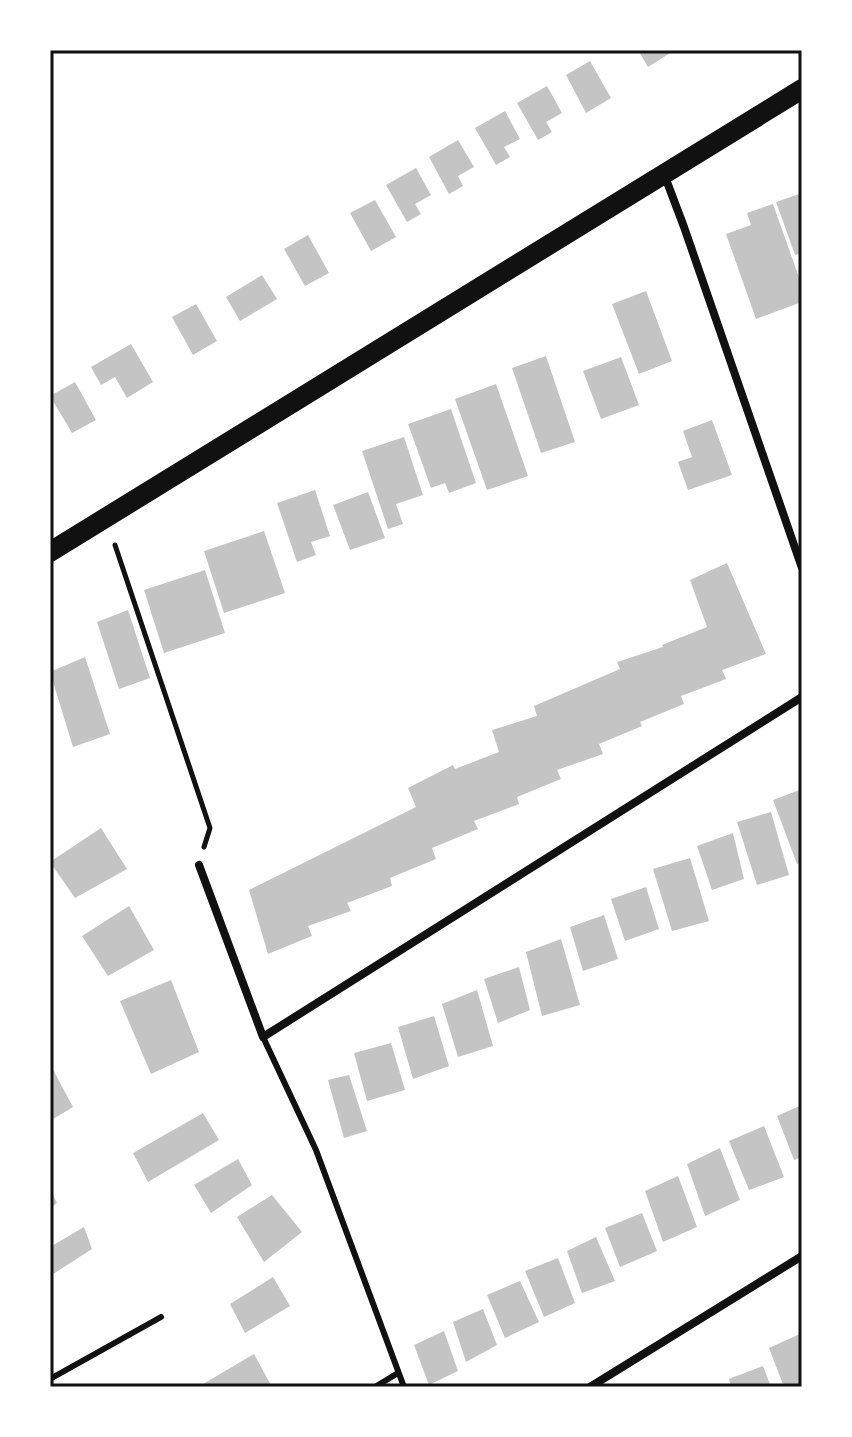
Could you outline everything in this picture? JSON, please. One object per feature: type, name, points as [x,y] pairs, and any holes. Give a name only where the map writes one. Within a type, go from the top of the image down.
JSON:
[{"type":"main road","points":[[50,552],[802,89]]},
{"type":"street","points":[[663,174],[802,568]]},
{"type":"street","points":[[199,865],[263,1037],[802,697]]},
{"type":"street","points":[[590,1387],[802,1256]]},
{"type":"lane","points":[[263,1037],[316,1150],[404,1387]]},
{"type":"lane","points":[[50,1379],[161,1317]]},
{"type":"lane","points":[[375,1387],[398,1373]]},
{"type":"path","points":[[106,517],[210,828],[199,865]]},
{"type":"building","points":[[638,50],[675,50],[648,67]]},
{"type":"building","points":[[590,61],[611,98],[586,113],[566,75]]},
{"type":"building","points":[[547,86],[562,113],[546,122],[552,132],[538,140],[517,103]]},
{"type":"building","points":[[505,111],[520,139],[504,147],[510,157],[496,165],[475,128]]},
{"type":"building","points":[[458,140],[474,167],[458,176],[463,186],[449,194],[429,157]]},
{"type":"building","points":[[416,168],[431,195],[415,204],[421,214],[407,222],[386,185]]},
{"type":"building","points":[[802,193],[802,253],[795,255],[776,202]]},
{"type":"building","points":[[375,200],[396,237],[371,251],[350,213]]},
{"type":"building","points":[[773,204],[802,286],[802,302],[756,319],[726,234],[751,225],[747,213]]},
{"type":"building","points":[[308,235],[329,273],[305,286],[284,249]]},
{"type":"building","points":[[262,275],[277,299],[240,321],[226,297]]},
{"type":"building","points":[[646,291],[672,361],[639,374],[612,304]]},
{"type":"building","points":[[196,304],[217,341],[193,355],[172,317]]},
{"type":"building","points":[[131,344],[153,382],[127,398],[115,377],[101,385],[91,367]]},
{"type":"building","points":[[546,356],[575,442],[541,453],[512,368]]},
{"type":"building","points":[[621,357],[639,405],[601,419],[583,371]]},
{"type":"building","points":[[75,382],[96,420],[72,433],[50,396]]},
{"type":"building","points":[[496,384],[528,476],[487,490],[455,399]]},
{"type":"building","points":[[451,409],[476,483],[449,493],[445,483],[431,488],[408,424]]},
{"type":"building","points":[[712,420],[732,475],[688,490],[678,462],[692,457],[683,431]]},
{"type":"building","points":[[404,437],[423,495],[396,504],[403,524],[388,529],[362,451]]},
{"type":"building","points":[[315,490],[330,536],[311,542],[316,555],[297,562],[277,503]]},
{"type":"building","points":[[368,492],[385,538],[350,550],[333,505]]},
{"type":"building","points":[[264,531],[285,593],[224,613],[204,551]]},
{"type":"building","points":[[727,563],[766,654],[722,670],[726,679],[681,696],[684,704],[640,722],[642,726],[599,744],[603,754],[557,770],[561,779],[517,797],[519,804],[474,821],[478,829],[432,848],[436,859],[390,878],[392,886],[347,903],[351,911],[308,926],[312,936],[268,954],[249,890],[416,807],[408,788],[453,765],[455,769],[499,752],[492,730],[537,716],[534,706],[620,669],[617,662],[663,647],[707,627],[690,580]]},
{"type":"building","points":[[205,570],[225,633],[164,653],[144,590]]},
{"type":"building","points":[[128,610],[150,678],[119,689],[97,622]]},
{"type":"building","points":[[85,657],[110,734],[73,747],[50,672]]},
{"type":"building","points":[[802,789],[802,862],[797,864],[773,800]]},
{"type":"building","points":[[771,812],[789,875],[757,885],[737,822]]},
{"type":"building","points":[[101,828],[127,869],[75,898],[50,862]]},
{"type":"building","points":[[733,833],[744,879],[712,890],[697,846]]},
{"type":"building","points":[[690,858],[709,921],[672,931],[653,869]]},
{"type":"building","points":[[646,887],[659,929],[625,941],[611,899]]},
{"type":"building","points":[[129,906],[154,950],[108,976],[82,936]]},
{"type":"building","points":[[604,915],[618,959],[583,971],[570,927]]},
{"type":"building","points":[[561,939],[580,1005],[542,1016],[526,952]]},
{"type":"building","points":[[519,967],[530,1010],[498,1023],[484,979]]},
{"type":"building","points":[[171,980],[199,1052],[151,1074],[120,1001]]},
{"type":"building","points":[[477,990],[493,1046],[458,1057],[442,1004]]},
{"type":"building","points":[[434,1016],[449,1066],[413,1079],[398,1027]]},
{"type":"building","points":[[391,1043],[405,1090],[367,1101],[354,1053]]},
{"type":"building","points":[[50,1064],[73,1107],[50,1121]]},
{"type":"building","points":[[349,1075],[367,1131],[344,1138],[328,1080]]},
{"type":"building","points":[[802,1105],[802,1157],[794,1160],[777,1116]]},
{"type":"building","points":[[203,1113],[219,1140],[148,1182],[133,1153]]},
{"type":"building","points":[[764,1126],[784,1177],[749,1190],[729,1141]]},
{"type":"building","points":[[720,1148],[740,1200],[705,1216],[687,1164]]},
{"type":"building","points":[[238,1159],[252,1185],[211,1213],[194,1185]]},
{"type":"building","points":[[678,1176],[697,1227],[663,1242],[645,1191]]},
{"type":"building","points":[[50,1189],[57,1203],[50,1208]]},
{"type":"building","points":[[272,1195],[302,1232],[264,1262],[237,1217]]},
{"type":"building","points":[[642,1213],[657,1251],[620,1267],[605,1228]]},
{"type":"building","points":[[84,1227],[92,1249],[50,1276],[50,1247]]},
{"type":"building","points":[[596,1237],[615,1281],[582,1293],[567,1251]]},
{"type":"building","points":[[558,1258],[575,1303],[544,1317],[525,1271]]},
{"type":"building","points":[[273,1277],[290,1306],[245,1333],[230,1304]]},
{"type":"building","points":[[520,1281],[539,1322],[505,1338],[487,1295]]},
{"type":"building","points":[[483,1309],[497,1345],[466,1362],[453,1322]]},
{"type":"building","points":[[444,1331],[458,1371],[429,1385],[414,1345]]},
{"type":"building","points":[[802,1333],[802,1385],[784,1387],[769,1348]]},
{"type":"building","points":[[254,1354],[272,1387],[198,1387]]},
{"type":"building","points":[[763,1366],[771,1387],[731,1387],[729,1379]]}]
